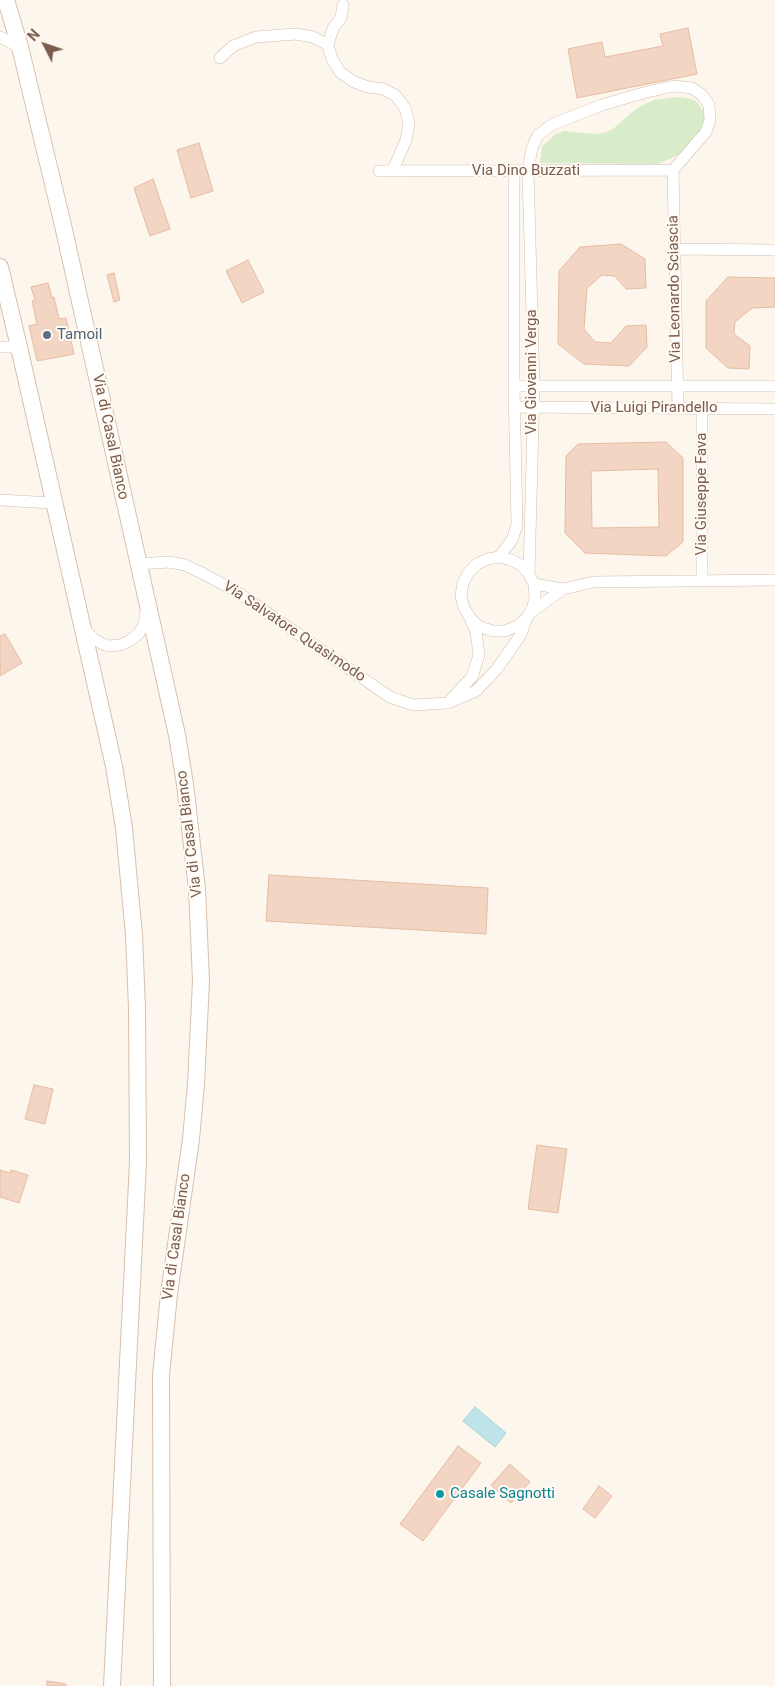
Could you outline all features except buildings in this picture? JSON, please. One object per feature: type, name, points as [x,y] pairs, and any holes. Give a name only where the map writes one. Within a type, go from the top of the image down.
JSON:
[{"type":"main road","name":"Via di Casal Bianco","points":[[6,0],[20,47],[64,231],[181,759],[197,889],[200,958],[199,1032],[194,1110],[169,1294],[161,1375],[162,1686]]},
{"type":"main road","points":[[0,267],[110,751],[121,807],[131,900],[137,987],[138,1192],[112,1686]]},
{"type":"street","points":[[343,4],[341,18],[333,28],[328,45],[332,59],[340,72],[354,82],[368,87],[384,89],[396,96],[405,108],[409,123],[406,140],[393,170]]},
{"type":"street","points":[[220,58],[234,46],[256,37],[296,34],[313,37],[328,45]]},
{"type":"street","points":[[0,37],[20,47]]},
{"type":"street","name":"Via Giovanni Verga","points":[[531,579],[534,387],[528,171],[532,148],[538,135],[553,124],[602,105],[674,86],[692,88],[702,95],[710,105],[710,120],[706,132],[673,170]]},
{"type":"street","name":"Via Dino Buzzati","points":[[378,170],[673,170]]},
{"type":"street","name":"Via Leonardo Sciascia","points":[[673,170],[678,408]]},
{"type":"street","name":"Via Giovanni Verga","points":[[499,558],[512,540],[517,525],[516,407],[514,386],[514,171]]},
{"type":"street","points":[[674,249],[775,250]]},
{"type":"street","points":[[0,347],[19,347]]},
{"type":"street","name":"Via Luigi Pirandello","points":[[514,386],[775,386]]},
{"type":"street","name":"Via Luigi Pirandello","points":[[516,407],[775,408]]},
{"type":"street","name":"Via Giuseppe Fava","points":[[702,408],[702,580]]},
{"type":"street","points":[[0,500],[54,503]]},
{"type":"street","points":[[448,703],[472,677],[479,655],[476,632],[464,608],[461,596],[463,583],[469,572],[477,564],[488,559],[511,560],[521,565],[531,579],[535,596],[533,607],[528,616],[517,626],[505,631],[493,631],[480,627],[470,619]]},
{"type":"street","name":"Via Salvatore Quasimodo","points":[[138,564],[169,562],[185,565],[202,572],[237,592],[390,697],[413,705],[448,703],[476,691],[496,670],[520,636],[528,616],[563,589],[594,582],[775,580]]},
{"type":"street","name":"Via Salvatore Quasimodo","points":[[531,579],[563,589]]},
{"type":"street","points":[[82,627],[94,639],[103,644],[114,646],[126,643],[136,637],[142,629],[145,621],[146,602]]},
{"type":"green space","points":[[678,97],[696,101],[705,113],[702,130],[688,147],[670,159],[657,164],[540,163],[542,146],[556,134],[564,131],[604,133],[613,129],[641,106],[654,100]]},
{"type":"water","points":[[475,1407],[506,1433],[495,1447],[463,1421]]},
{"type":"place","name":"Tamoil","points":[[47,335]]},
{"type":"place","name":"Casale Sagnotti","points":[[440,1494]]}]
